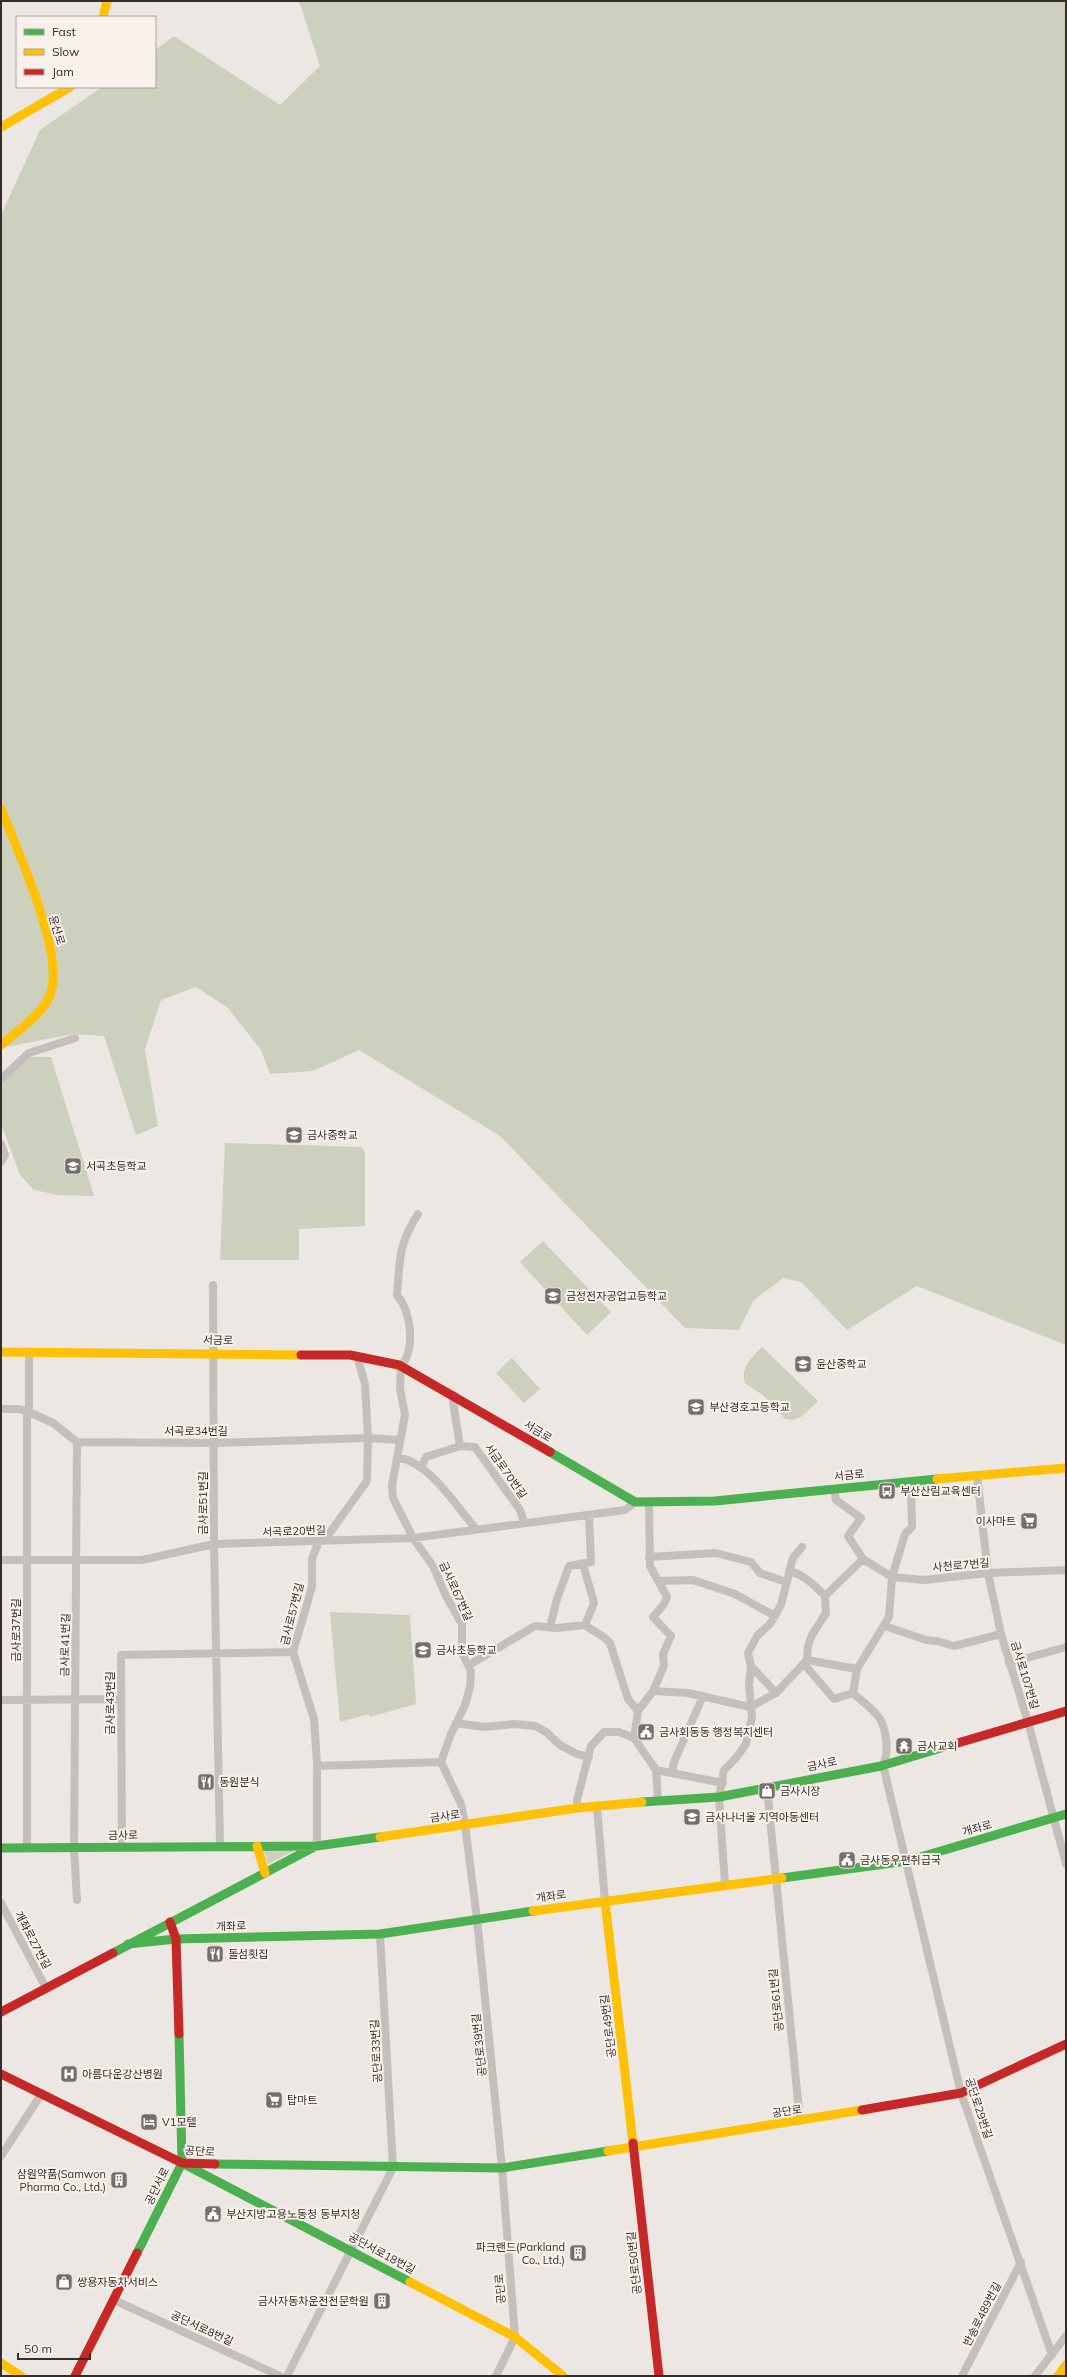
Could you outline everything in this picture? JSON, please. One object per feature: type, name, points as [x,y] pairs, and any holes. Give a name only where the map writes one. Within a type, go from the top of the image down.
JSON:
[{"type":"main road","points":[[103,16],[107,1]]},
{"type":"main road","points":[[1,127],[68,88]]},
{"type":"main road","name":"윤산로","points":[[1,809],[47,936],[53,973],[51,993],[30,1020],[1,1045]]},
{"type":"main road","name":"서금로","points":[[1,1352],[213,1352],[357,1356],[401,1366],[454,1394],[635,1502],[649,1504],[715,1501],[911,1481],[1066,1468]]},
{"type":"main road","name":"금사로","points":[[1,1848],[317,1846],[577,1808],[658,1800],[719,1797],[883,1765],[1066,1711]]},
{"type":"main road","name":"개좌로","points":[[1,2012],[128,1944],[176,1940],[380,1934],[775,1877],[907,1861],[1066,1814]]},
{"type":"main road","points":[[257,1846],[265,1873]]},
{"type":"main road","name":"금사로","points":[[128,1944],[317,1846]]},
{"type":"main road","name":"공단로49번길","points":[[605,1902],[634,2147]]},
{"type":"main road","name":"공단서로","points":[[75,2376],[182,2163],[176,1940],[170,1922]]},
{"type":"main road","name":"공단로","points":[[1,2074],[182,2163],[393,2168],[502,2168],[800,2121],[961,2092],[1066,2044]]},
{"type":"main road","name":"공단로50번길","points":[[634,2147],[659,2376]]},
{"type":"main road","name":"공단서로18번길","points":[[182,2163],[515,2337],[563,2376]]},
{"type":"main road","points":[[1,2363],[21,2376]]},
{"type":"main road","points":[[1058,2376],[1066,2365]]},
{"type":"street","points":[[1,1079],[30,1053],[76,1038]]},
{"type":"street","points":[[1,1144],[5,1155],[1,1162]]},
{"type":"street","points":[[401,1366],[406,1360],[411,1338],[403,1302],[397,1295],[401,1246],[406,1232],[418,1214]]},
{"type":"street","name":"금사로51번길","points":[[213,1285],[215,1443],[214,1544],[220,1846]]},
{"type":"street","name":"금사로37번길","points":[[27,1848],[29,1352]]},
{"type":"street","name":"금사로57번길","points":[[317,1846],[317,1766],[314,1718],[293,1652],[312,1587],[312,1559],[319,1541],[329,1534],[367,1481],[368,1438],[365,1384],[357,1356]]},
{"type":"street","name":"금사로67번길","points":[[401,1366],[400,1388],[405,1415],[392,1485],[393,1498],[412,1538],[433,1566],[446,1596],[462,1624],[462,1653],[471,1671],[470,1687],[465,1705],[456,1723],[441,1762]]},
{"type":"street","points":[[422,1466],[426,1457],[460,1446],[454,1394]]},
{"type":"street","points":[[1,1409],[28,1412],[53,1423],[77,1442]]},
{"type":"street","name":"서곡로34번길","points":[[77,1442],[215,1443],[368,1438],[400,1440]]},
{"type":"street","name":"금사로41번길","points":[[74,1848],[77,1442]]},
{"type":"street","name":"서금로70번길","points":[[460,1446],[475,1447],[520,1510],[524,1523]]},
{"type":"street","points":[[397,1457],[408,1459],[422,1466],[476,1529]]},
{"type":"street","name":"금사로107번길","points":[[977,1476],[988,1573],[1001,1634],[1028,1722]]},
{"type":"street","points":[[853,1694],[857,1670],[885,1626],[890,1610],[892,1577],[905,1534],[912,1527],[911,1481]]},
{"type":"street","name":"사천로7번길","points":[[834,1489],[836,1500],[861,1518],[848,1536],[863,1559],[892,1577],[924,1580],[988,1573],[1066,1570]]},
{"type":"street","name":"서곡로20번길","points":[[1,1560],[142,1560],[214,1544],[412,1538],[625,1510],[635,1502]]},
{"type":"street","points":[[634,1738],[638,1711],[652,1691],[664,1666],[663,1654],[671,1636],[653,1617],[664,1604],[667,1597],[650,1566],[649,1504]]},
{"type":"street","points":[[585,1625],[594,1603],[587,1563],[589,1515]]},
{"type":"street","points":[[725,1884],[719,1797],[723,1783],[724,1770],[736,1758],[746,1744],[752,1718],[750,1707],[751,1666],[748,1653],[758,1636],[775,1616],[781,1605],[793,1558],[802,1547]]},
{"type":"street","points":[[650,1557],[716,1553],[750,1562],[760,1573],[786,1582]]},
{"type":"street","points":[[825,1596],[863,1559]]},
{"type":"street","points":[[550,1627],[556,1599],[569,1566],[587,1563]]},
{"type":"street","points":[[652,1691],[703,1696],[729,1704],[750,1707],[776,1693],[805,1662],[812,1635],[826,1613],[825,1596],[800,1574],[789,1571]]},
{"type":"street","points":[[658,1581],[693,1580],[735,1594],[775,1616]]},
{"type":"street","points":[[468,1665],[535,1626],[572,1628],[585,1625]]},
{"type":"street","points":[[585,1625],[594,1633],[604,1636],[610,1643],[628,1699],[638,1711]]},
{"type":"street","name":"금사로107번길","points":[[885,1626],[926,1640],[937,1641],[954,1646],[1001,1634]]},
{"type":"street","points":[[1009,1663],[1066,1647]]},
{"type":"street","points":[[217,1653],[293,1652]]},
{"type":"street","name":"금사로43번길","points":[[122,1847],[121,1655],[217,1653]]},
{"type":"street","points":[[805,1662],[857,1670]]},
{"type":"street","points":[[805,1662],[834,1698],[853,1694]]},
{"type":"street","points":[[751,1666],[776,1693]]},
{"type":"street","points":[[853,1694],[880,1719],[887,1745],[886,1759],[883,1765],[907,1861]]},
{"type":"street","points":[[672,1772],[674,1762],[703,1696]]},
{"type":"street","points":[[1,1700],[121,1699]]},
{"type":"street","points":[[1028,1722],[1066,1864]]},
{"type":"street","points":[[456,1723],[484,1727],[514,1724],[535,1726],[546,1732],[560,1745],[577,1754],[588,1756]]},
{"type":"street","points":[[577,1808],[577,1800],[591,1746],[604,1732],[619,1732],[634,1738],[656,1770],[655,1786],[658,1800]]},
{"type":"street","points":[[317,1766],[441,1762],[461,1804],[477,1919]]},
{"type":"street","points":[[656,1770],[723,1783]]},
{"type":"street","points":[[767,1788],[775,1877]]},
{"type":"street","points":[[597,1807],[605,1902]]},
{"type":"street","points":[[74,1848],[77,1900]]},
{"type":"street","name":"공단로29번길","points":[[907,1861],[961,2092],[1052,2355]]},
{"type":"street","name":"공단로61번길","points":[[775,1877],[800,2121]]},
{"type":"street","name":"개좌로27번길","points":[[1,1903],[46,1988]]},
{"type":"street","name":"공단로39번길","points":[[477,1919],[502,2168]]},
{"type":"street","name":"공단로33번길","points":[[380,1934],[393,2168]]},
{"type":"street","points":[[1,2156],[42,2093]]},
{"type":"street","points":[[287,2376],[393,2168]]},
{"type":"street","name":"공단로","points":[[502,2168],[515,2337]]},
{"type":"street","name":"반송로489번길","points":[[962,2376],[1021,2262]]},
{"type":"street","name":"공단서로8번길","points":[[114,2300],[280,2376]]},
{"type":"street","points":[[1035,2376],[1066,2336]]},
{"type":"street","points":[[496,2376],[515,2337]]},
{"type":"green space","points":[[299,1],[1066,1],[1066,1345],[917,1286],[847,1330],[801,1282],[783,1278],[753,1301],[739,1330],[685,1328],[500,1136],[359,1050],[313,1071],[270,1074],[261,1050],[228,1008],[196,987],[161,1000],[145,1049],[158,1126],[136,1135],[104,1036],[73,1034],[1,1048],[1,215],[40,130],[101,88],[156,88],[156,49],[174,36],[280,105],[320,66]]},
{"type":"green space","points":[[31,1057],[51,1057],[94,1196],[58,1195],[34,1190],[20,1175],[1,1124],[1,1084]]},
{"type":"green space","points":[[225,1143],[362,1147],[365,1154],[365,1226],[299,1229],[299,1260],[220,1260]]},
{"type":"green space","points":[[543,1241],[611,1312],[587,1335],[520,1262]]},
{"type":"green space","points":[[762,1347],[818,1401],[801,1417],[793,1420],[785,1419],[764,1396],[745,1383],[745,1368],[750,1359]]},
{"type":"green space","points":[[512,1358],[540,1389],[524,1403],[496,1373]]},
{"type":"green space","points":[[330,1612],[410,1615],[416,1704],[370,1717],[369,1714],[340,1722]]},
{"type":"green space","points":[[298,1849],[268,1864],[264,1851]]},
{"type":"traffic: fast","points":[[550,1452],[635,1502],[715,1501],[937,1479]]},
{"type":"traffic: fast","points":[[642,1802],[719,1797],[881,1766],[951,1745]]},
{"type":"traffic: fast","points":[[782,1878],[907,1861],[1066,1814]]},
{"type":"traffic: fast","points":[[1,1848],[317,1846],[380,1837]]},
{"type":"traffic: fast","points":[[113,1953],[314,1847]]},
{"type":"traffic: fast","points":[[128,1944],[176,1939],[380,1934],[533,1911]]},
{"type":"traffic: fast","points":[[137,2253],[182,2163],[179,2034]]},
{"type":"traffic: fast","points":[[215,2164],[502,2168],[608,2151]]},
{"type":"traffic: fast","points":[[184,2164],[410,2282]]},
{"type":"traffic: slow","points":[[103,16],[107,1]]},
{"type":"traffic: slow","points":[[1,127],[68,88]]},
{"type":"traffic: slow","points":[[1,809],[37,900],[51,952],[53,974],[51,992],[42,1008],[29,1022],[1,1045]]},
{"type":"traffic: slow","points":[[1,1352],[301,1355]]},
{"type":"traffic: slow","points":[[937,1479],[1066,1468]]},
{"type":"traffic: slow","points":[[380,1837],[577,1808],[642,1802]]},
{"type":"traffic: slow","points":[[257,1846],[265,1873]]},
{"type":"traffic: slow","points":[[533,1911],[782,1878]]},
{"type":"traffic: slow","points":[[605,1901],[633,2143]]},
{"type":"traffic: slow","points":[[608,2151],[862,2110]]},
{"type":"traffic: slow","points":[[410,2282],[515,2337],[563,2376]]},
{"type":"traffic: slow","points":[[1,2363],[21,2376]]},
{"type":"traffic: slow","points":[[1058,2376],[1066,2365]]},
{"type":"traffic: jam","points":[[301,1355],[350,1355],[399,1365],[550,1452]]},
{"type":"traffic: jam","points":[[951,1745],[1066,1711]]},
{"type":"traffic: jam","points":[[170,1922],[176,1939],[179,2034]]},
{"type":"traffic: jam","points":[[1,2012],[113,1953]]},
{"type":"traffic: jam","points":[[862,2110],[961,2093],[1066,2044]]},
{"type":"traffic: jam","points":[[1,2074],[182,2163],[215,2164]]},
{"type":"traffic: jam","points":[[633,2143],[659,2376]]},
{"type":"traffic: jam","points":[[75,2376],[137,2253]]},
{"type":"place","name":"금사중학교","points":[[294,1135]]},
{"type":"place","name":"서곡초등학교","points":[[73,1166]]},
{"type":"place","name":"금정전자공업고등학교","points":[[553,1296]]},
{"type":"place","name":"윤산중학교","points":[[803,1364]]},
{"type":"place","name":"부산경호고등학교","points":[[696,1407]]},
{"type":"place","name":"부산산림교육센터","points":[[887,1491]]},
{"type":"place","name":"이사마트","points":[[1029,1521]]},
{"type":"place","name":"금사초등학교","points":[[423,1650]]},
{"type":"place","name":"금사회동동 행정복지센터","points":[[646,1732]]},
{"type":"place","name":"금사교회","points":[[904,1746]]},
{"type":"place","name":"동원분식","points":[[206,1782]]},
{"type":"place","name":"금사시장","points":[[767,1791]]},
{"type":"place","name":"금사나너울 지역아동센터","points":[[692,1817]]},
{"type":"place","name":"금사동우편취급국","points":[[847,1860]]},
{"type":"place","name":"돌섬횟집","points":[[215,1954]]},
{"type":"place","name":"아름다운강산병원","points":[[69,2074]]},
{"type":"place","name":"탑마트","points":[[274,2100]]},
{"type":"place","name":"V1모텔","points":[[149,2122]]},
{"type":"place","name":"삼원약품(Samwon Pharma Co., Ltd.)","points":[[119,2180]]},
{"type":"place","name":"부산지방고용노동청 동부지청","points":[[213,2214]]},
{"type":"place","name":"파크랜드(Parkland Co., Ltd.)","points":[[578,2253]]},
{"type":"place","name":"쌍용자동차서비스","points":[[64,2282]]},
{"type":"place","name":"금사자동차운전전문학원","points":[[382,2301]]}]
